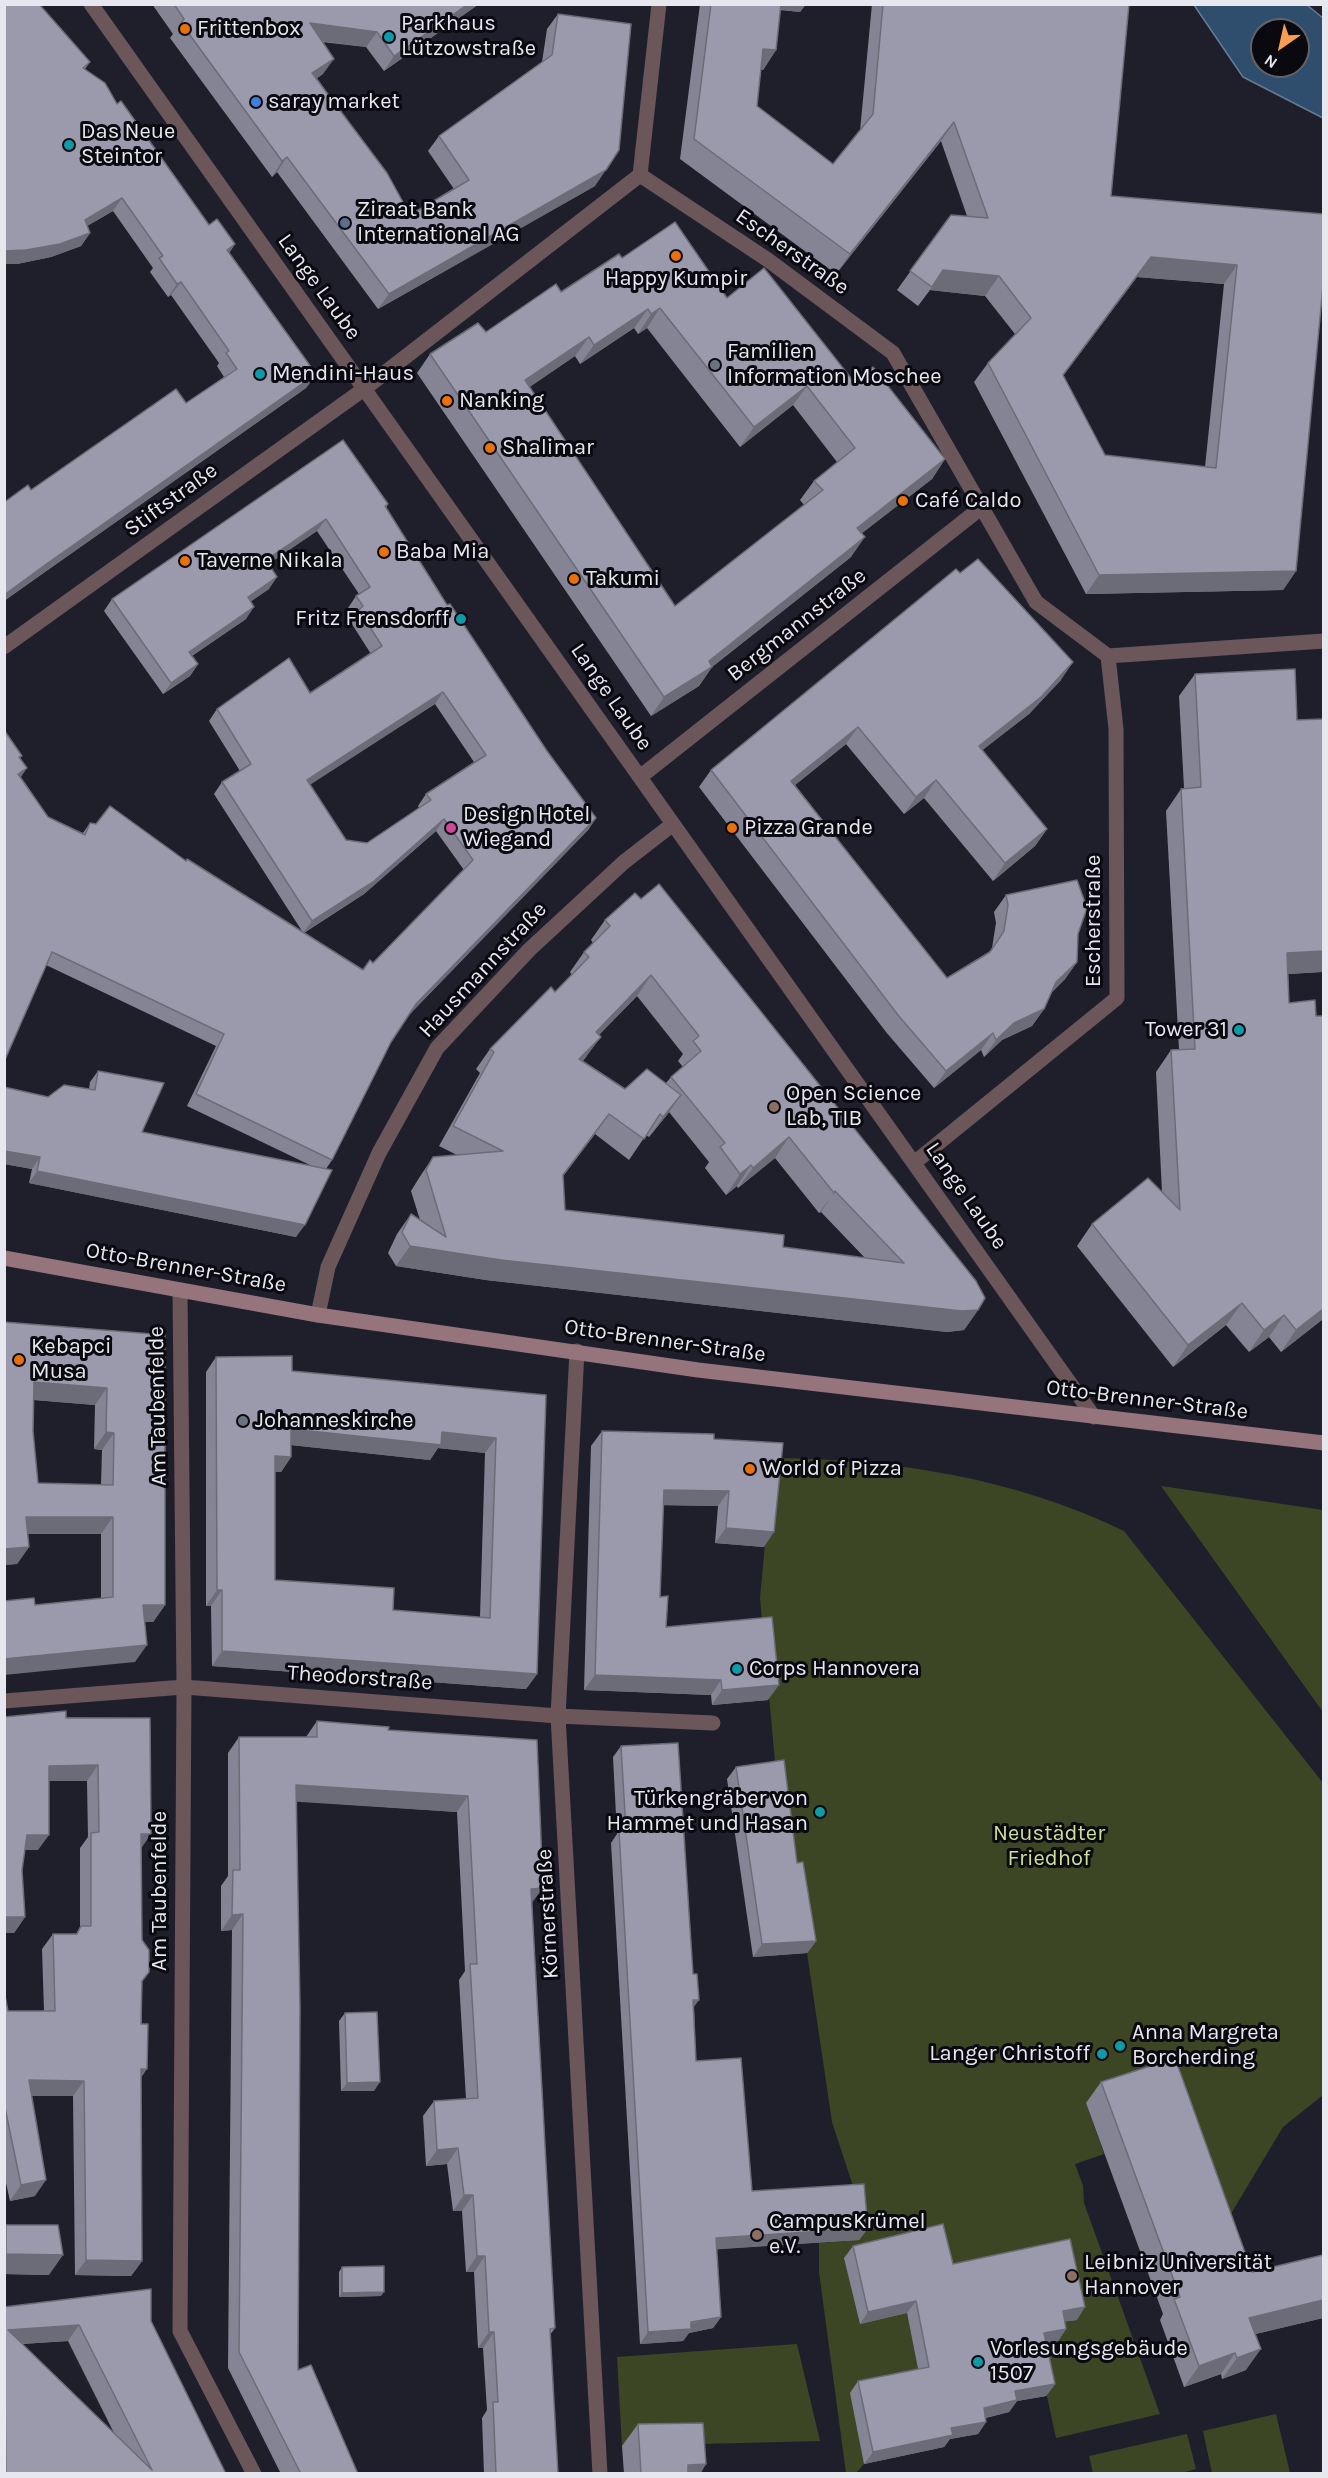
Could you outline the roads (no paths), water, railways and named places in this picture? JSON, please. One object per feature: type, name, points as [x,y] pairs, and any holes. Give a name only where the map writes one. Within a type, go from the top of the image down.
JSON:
[{"type":"street","name":"Lange Laube","points":[[91,4],[1094,1417]]},
{"type":"street","points":[[364,389],[640,174],[659,4]]},
{"type":"street","name":"Escherstraße","points":[[640,174],[768,260],[893,353],[1036,602],[1108,656],[1116,729],[1117,998],[914,1163]]},
{"type":"street","name":"Stiftstraße","points":[[4,647],[364,389]]},
{"type":"street","name":"Bergmannstraße","points":[[640,777],[982,507]]},
{"type":"street","points":[[1108,656],[1323,641]]},
{"type":"street","name":"Hausmannstraße","points":[[318,1315],[328,1266],[379,1153],[437,1047],[529,950],[624,862],[673,824]]},
{"type":"street","name":"Otto-Brenner-Straße","points":[[4,1258],[318,1315],[788,1381],[1323,1443]]},
{"type":"street","name":"Am Taubenfelde","points":[[180,1291],[184,1687],[180,2331],[254,2474]]},
{"type":"street","name":"Körnerstraße","points":[[577,1351],[558,1716],[600,2474]]},
{"type":"street","name":"Theodorstraße","points":[[4,1701],[184,1687],[558,1716],[713,1723]]},
{"type":"water","points":[[1194,5],[1307,5],[1323,18],[1323,118],[1243,77]]},
{"type":"place","name":"Frittenbox","points":[[185,29]]},
{"type":"place","name":"Parkhaus Lützowstraße","points":[[389,37]]},
{"type":"place","name":"saray market","points":[[256,102]]},
{"type":"place","name":"Das Neue Steintor","points":[[69,145]]},
{"type":"place","name":"Ziraat Bank International AG","points":[[345,223]]},
{"type":"place","name":"Happy Kumpir","points":[[676,256]]},
{"type":"place","name":"Familien Information Moschee","points":[[715,365]]},
{"type":"place","name":"Mendini-Haus","points":[[260,374]]},
{"type":"place","name":"Nanking","points":[[447,401]]},
{"type":"place","name":"Shalimar","points":[[490,448]]},
{"type":"place","name":"Café Caldo","points":[[903,501]]},
{"type":"place","name":"Baba Mia","points":[[384,552]]},
{"type":"place","name":"Taverne Nikala","points":[[185,561]]},
{"type":"place","name":"Takumi","points":[[574,579]]},
{"type":"place","name":"Fritz Frensdorff","points":[[461,619]]},
{"type":"place","name":"Design Hotel Wiegand","points":[[451,828]]},
{"type":"place","name":"Pizza Grande","points":[[732,828]]},
{"type":"place","name":"Tower 31","points":[[1239,1030]]},
{"type":"place","name":"Open Science Lab, TIB","points":[[774,1107]]},
{"type":"place","name":"Kebapci Musa","points":[[19,1360]]},
{"type":"place","name":"Johanneskirche","points":[[243,1421]]},
{"type":"place","name":"World of Pizza","points":[[750,1469]]},
{"type":"place","name":"Corps Hannovera","points":[[737,1669]]},
{"type":"place","name":"Türkengräber von Hammet und Hasan","points":[[820,1812]]},
{"type":"place","name":"Anna Margreta Borcherding","points":[[1120,2046]]},
{"type":"place","name":"Langer Christoff","points":[[1102,2054]]},
{"type":"place","name":"CampusKrümel e.V.","points":[[757,2235]]},
{"type":"place","name":"Leibniz Universität Hannover","points":[[1072,2276]]},
{"type":"place","name":"Vorlesungsgebäude 1507","points":[[978,2362]]},
{"type":"park label","name":"Neustädter Friedhof","points":[[1049,1847]]}]
